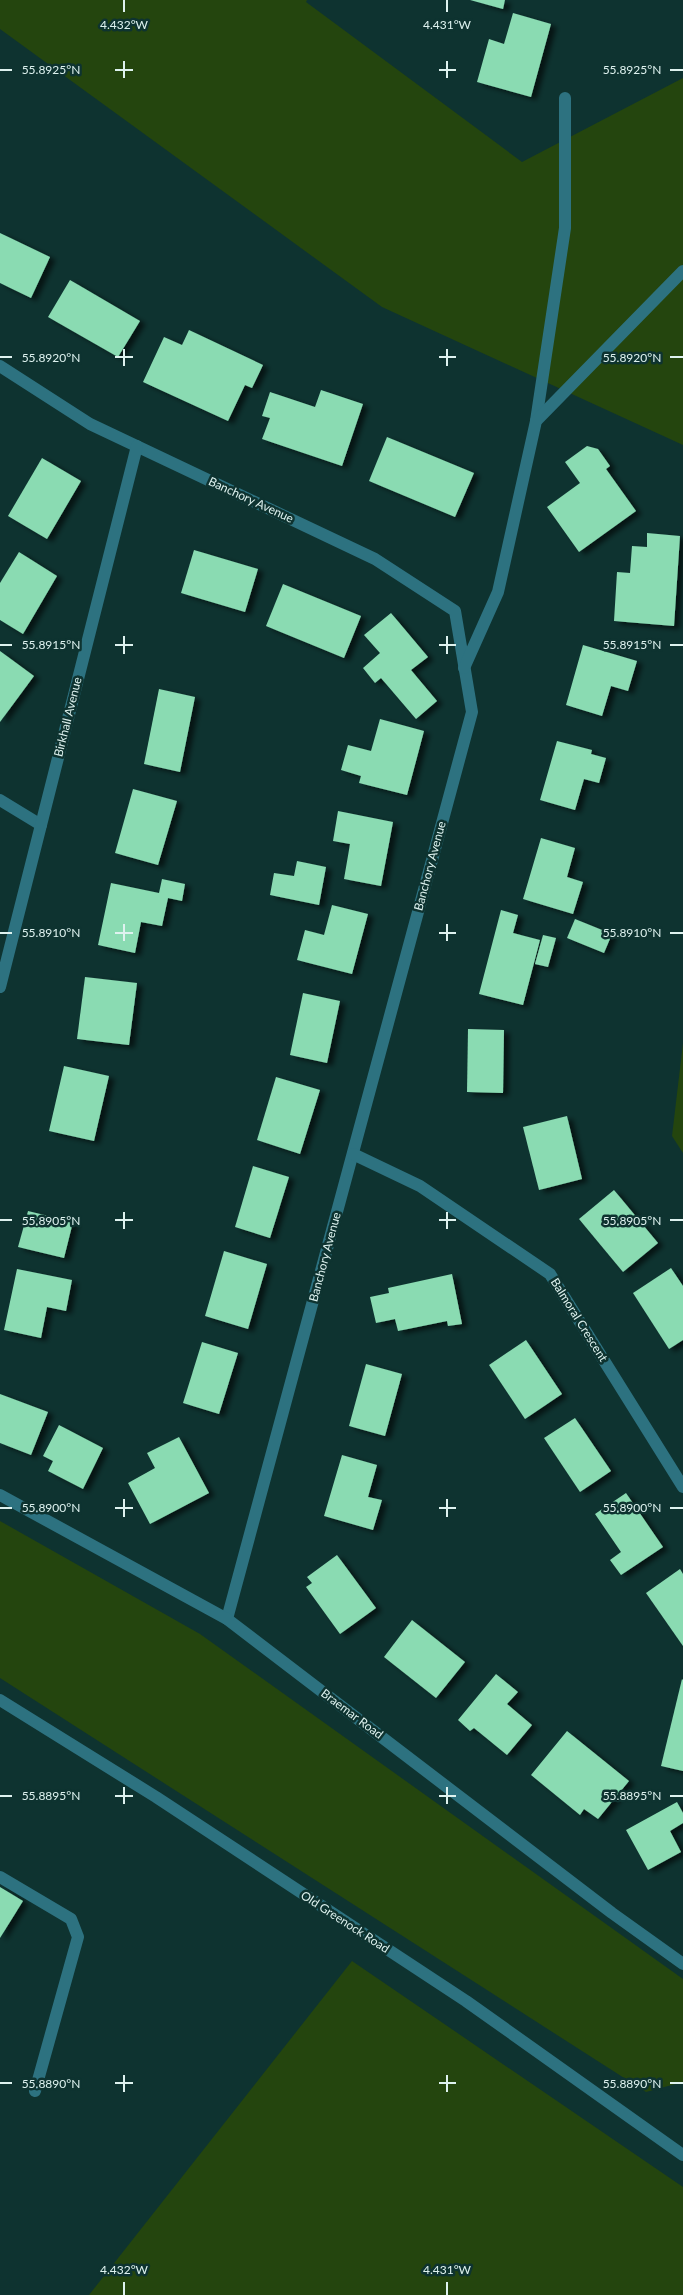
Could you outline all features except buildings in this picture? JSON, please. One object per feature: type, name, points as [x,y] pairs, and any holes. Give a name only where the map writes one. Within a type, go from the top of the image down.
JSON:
[{"type":"street","points":[[464,668],[498,592],[536,421],[565,228],[565,98]]},
{"type":"street","points":[[536,421],[683,271]]},
{"type":"street","name":"Banchory Avenue","points":[[0,366],[90,424],[375,559],[455,611],[472,712],[227,1619]]},
{"type":"street","name":"Birkhall Avenue","points":[[0,987],[137,446]]},
{"type":"street","points":[[0,800],[41,825]]},
{"type":"street","name":"Balmoral Crescent","points":[[353,1154],[420,1186],[550,1274],[683,1487]]},
{"type":"street","name":"Braemar Road","points":[[0,1495],[227,1619],[683,1964]]},
{"type":"street","name":"Old Greenock Road","points":[[0,1700],[164,1803],[466,2000],[683,2155]]},
{"type":"street","points":[[0,1877],[71,1919],[78,1937],[35,2092]]},
{"type":"green space","points":[[0,0],[307,0],[306,2],[522,162],[683,78],[683,445],[382,307],[0,29]]},
{"type":"green space","points":[[683,1043],[683,1153],[672,1136]]},
{"type":"green space","points":[[0,1521],[200,1634],[683,1979],[683,2082],[646,2092],[0,1678]]},
{"type":"green space","points":[[352,1961],[683,2187],[683,2295],[89,2295]]}]
